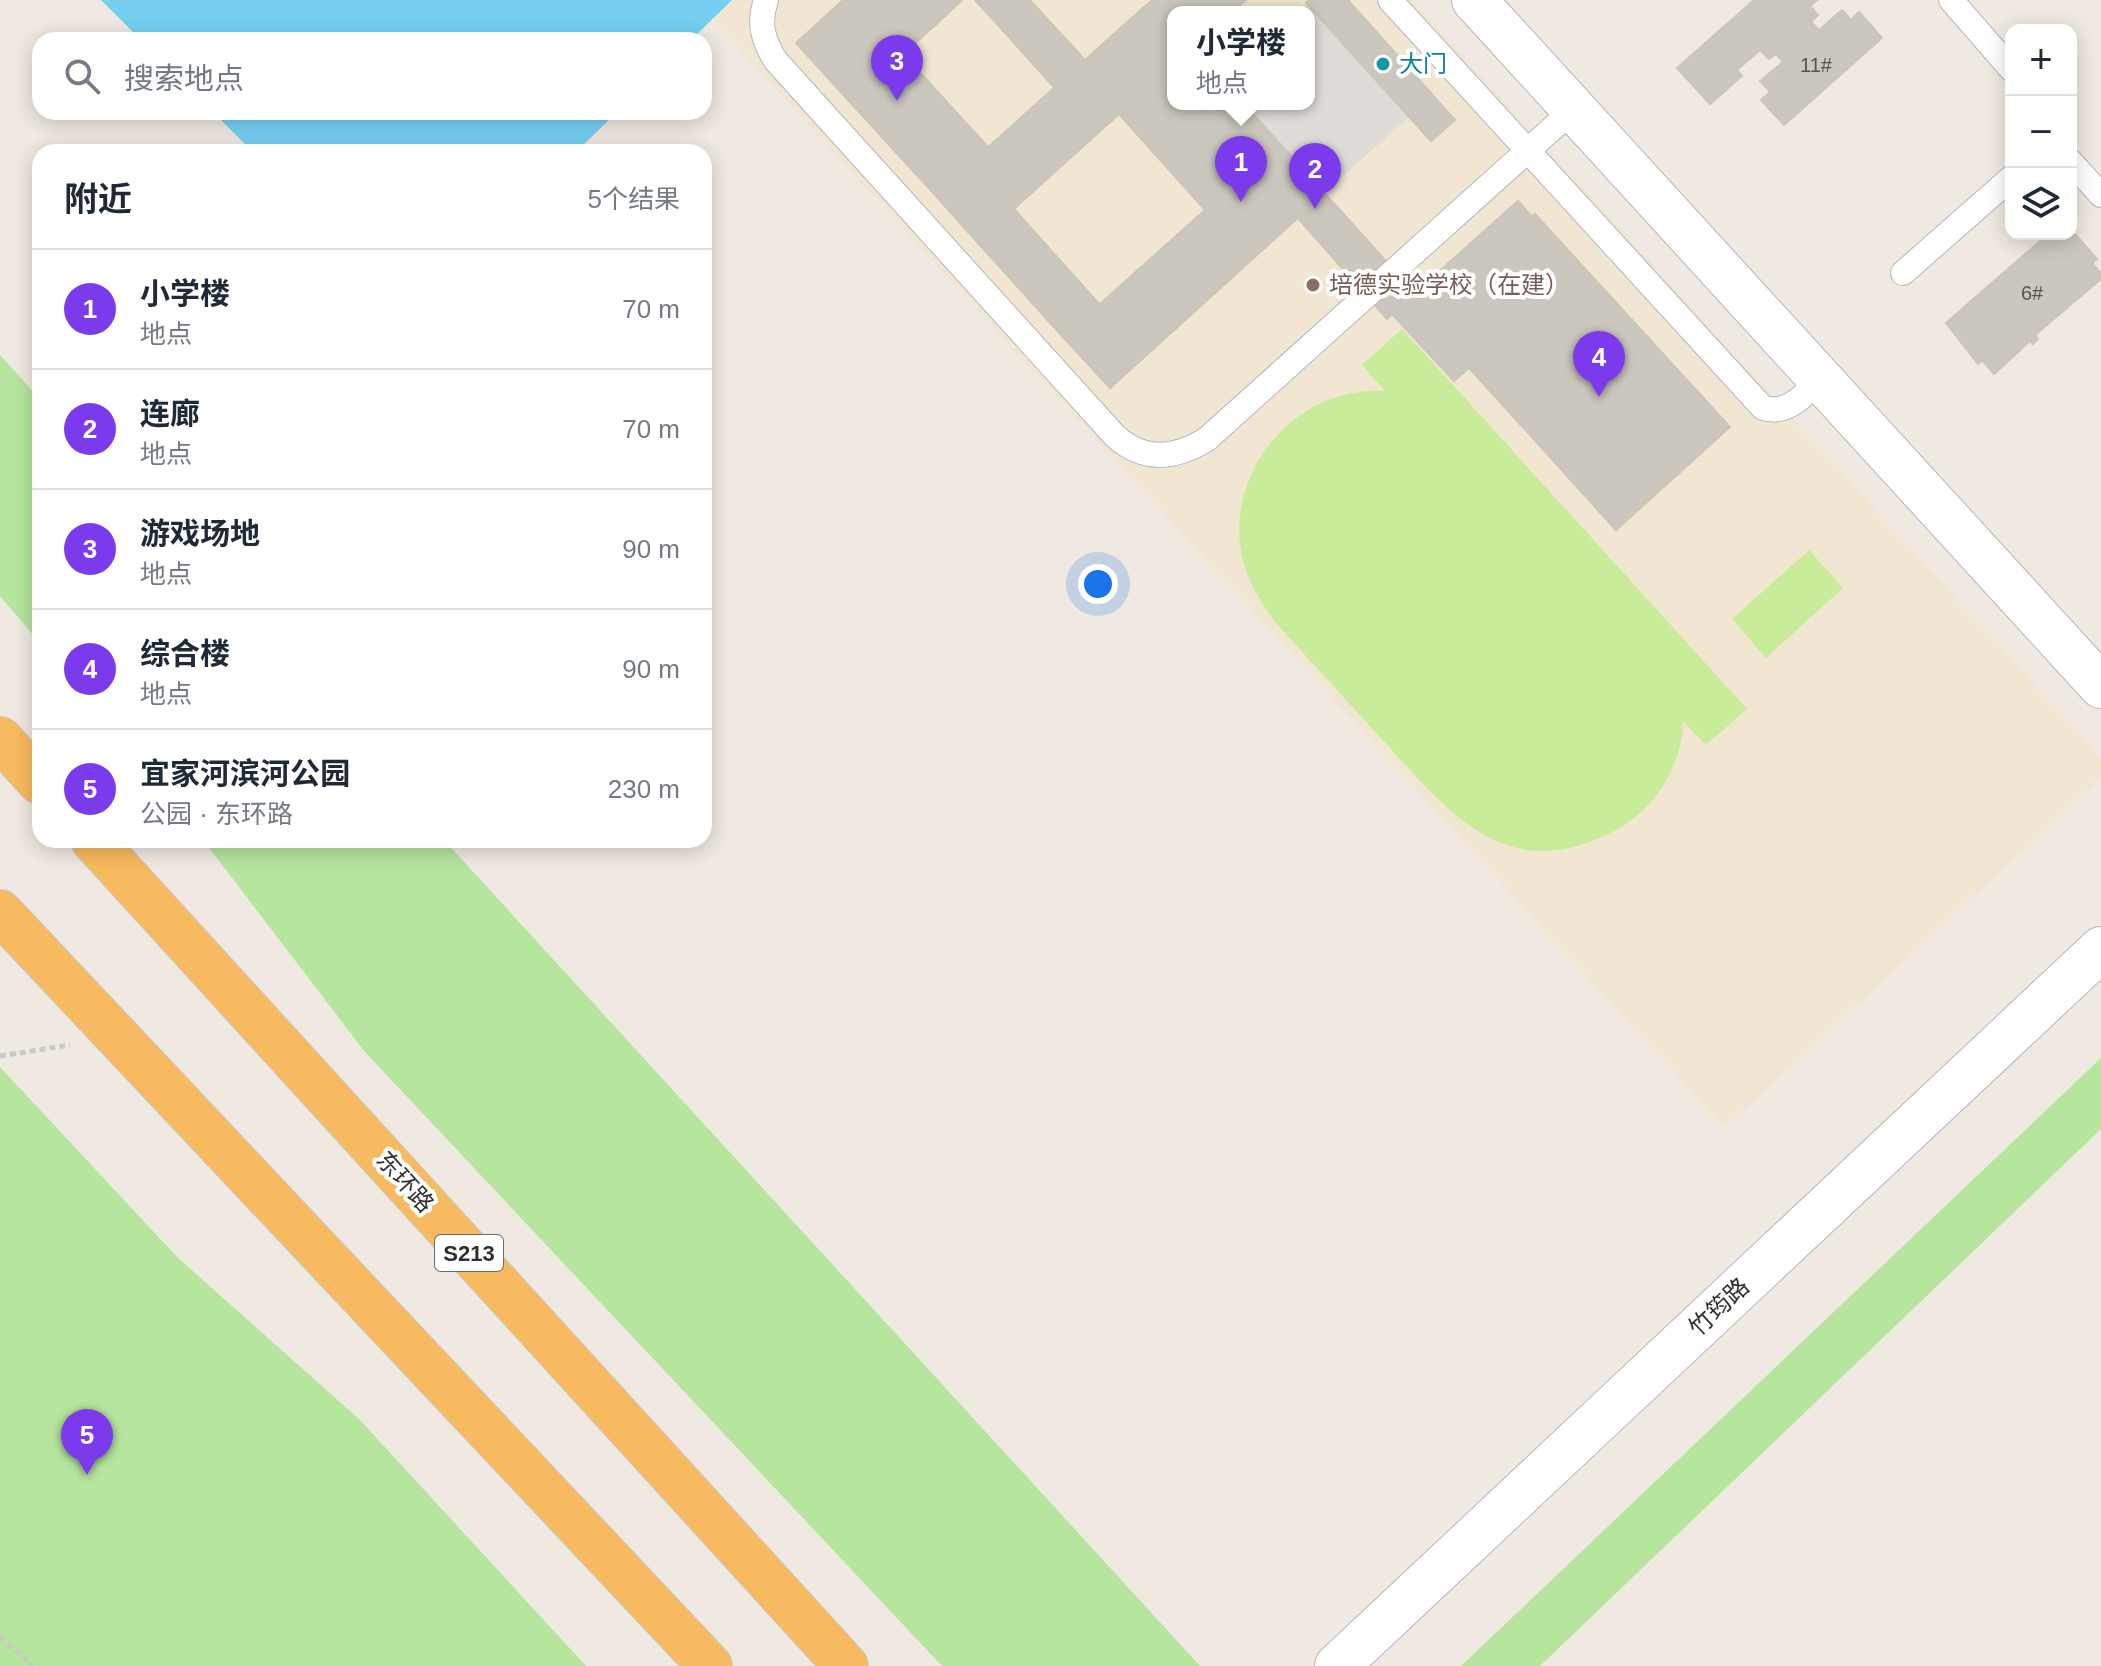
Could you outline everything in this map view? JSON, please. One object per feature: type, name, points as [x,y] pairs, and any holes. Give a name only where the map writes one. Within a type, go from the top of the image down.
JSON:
[{"type":"highway","points":[[0,739],[32,773]]},
{"type":"highway","name":"东环路","points":[[100,848],[846,1666]]},
{"type":"highway","points":[[0,912],[710,1666]]},
{"type":"main road","points":[[1474,0],[2101,686]]},
{"type":"main road","name":"竹筠路","points":[[1337,1666],[2101,949]]},
{"type":"lane","points":[[766,0],[762,29],[766,46],[776,61],[1115,436],[1126,446],[1156,456],[1175,455],[1207,439],[1574,109]]},
{"type":"lane","points":[[1390,0],[1763,408],[1774,411],[1786,408],[1821,379]]},
{"type":"lane","points":[[1954,1],[2005,62]]},
{"type":"lane","points":[[2076,168],[2101,195]]},
{"type":"lane","points":[[1903,273],[2005,183]]},
{"type":"path","points":[[0,1056],[117,1037]]},
{"type":"path","points":[[0,1637],[34,1666]]},
{"type":"shaded area","name":"培德实验学校（在建）","points":[[729,0],[1412,0],[2101,757],[2101,778],[1725,1128],[710,17]]},
{"type":"shaded area","points":[[1315,12],[1409,117],[1324,193],[1249,110],[1315,110]]},
{"type":"green space","points":[[1402,329],[1747,709],[1706,745],[1683,721],[1673,767],[1666,782],[1646,808],[1621,827],[1581,845],[1546,851],[1514,847],[1485,835],[1458,817],[1407,767],[1274,621],[1248,575],[1240,544],[1240,514],[1247,485],[1260,458],[1278,434],[1300,415],[1326,401],[1355,392],[1385,391],[1362,365]]},
{"type":"green space","points":[[0,355],[32,390],[32,634],[0,596]]},
{"type":"green space","points":[[1809,550],[1843,588],[1766,658],[1732,619]]},
{"type":"green space","points":[[209,848],[451,848],[1200,1666],[942,1666],[365,1052]]},
{"type":"green space","points":[[2101,1058],[2101,1129],[1540,1666],[1461,1666]]},
{"type":"green space","points":[[0,1067],[177,1257],[359,1419],[586,1666],[0,1666]]},
{"type":"water","points":[[101,0],[732,0],[699,32],[133,32]]},
{"type":"water","points":[[221,120],[609,120],[584,144],[245,144]]},
{"type":"building","points":[[843,0],[905,0],[931,29],[903,54],[988,147],[935,195],[796,43]]},
{"type":"building","points":[[905,0],[962,0],[931,29]]},
{"type":"building","points":[[975,0],[1030,0],[1085,60],[1054,87]]},
{"type":"building","points":[[1152,0],[1246,0],[1239,6],[1167,6],[1167,71],[1124,25]]},
{"type":"building","name":"大门","points":[[1309,0],[1348,0],[1455,120],[1431,141],[1315,13],[1315,6],[1306,3]]},
{"type":"building","points":[[1754,0],[1817,0],[1810,6],[1818,15],[1811,22],[1819,30],[1842,10],[1851,20],[1859,12],[1882,38],[1784,125],[1761,100],[1770,92],[1760,81],[1783,62],[1776,54],[1769,59],[1760,50],[1737,70],[1742,76],[1710,104],[1677,68]]},
{"type":"building","points":[[1124,25],[1167,72],[1167,110],[1202,110],[1299,217],[1110,388],[1063,337],[1205,210],[1119,114],[977,242],[935,195]]},
{"type":"building","points":[[1202,110],[1249,110],[1415,293],[1518,201],[1532,217],[1422,316],[1469,368],[1454,381],[1392,314],[1387,319]]},
{"type":"building","points":[[1014,209],[1100,305],[1063,337],[977,242]]},
{"type":"building","points":[[1535,214],[1730,427],[1616,530],[1422,316]]},
{"type":"building","points":[[2077,236],[2097,259],[2092,263],[2101,273],[2101,279],[2035,335],[2038,339],[2033,344],[2030,341],[1994,374],[1982,360],[1978,364],[1946,323],[2041,240],[2077,240]]},
{"type":"place","name":"大门","points":[[1383,64]]},
{"type":"place","name":"游戏场地","points":[[897,101]]},
{"type":"place","name":"小学楼","points":[[1241,202]]},
{"type":"place","name":"连廊","points":[[1315,209]]},
{"type":"place","name":"培德实验学校（在建）","points":[[1313,285]]},
{"type":"place","name":"综合楼","points":[[1599,397]]},
{"type":"place","name":"宜家河滨河公园","points":[[87,1475]]}]
